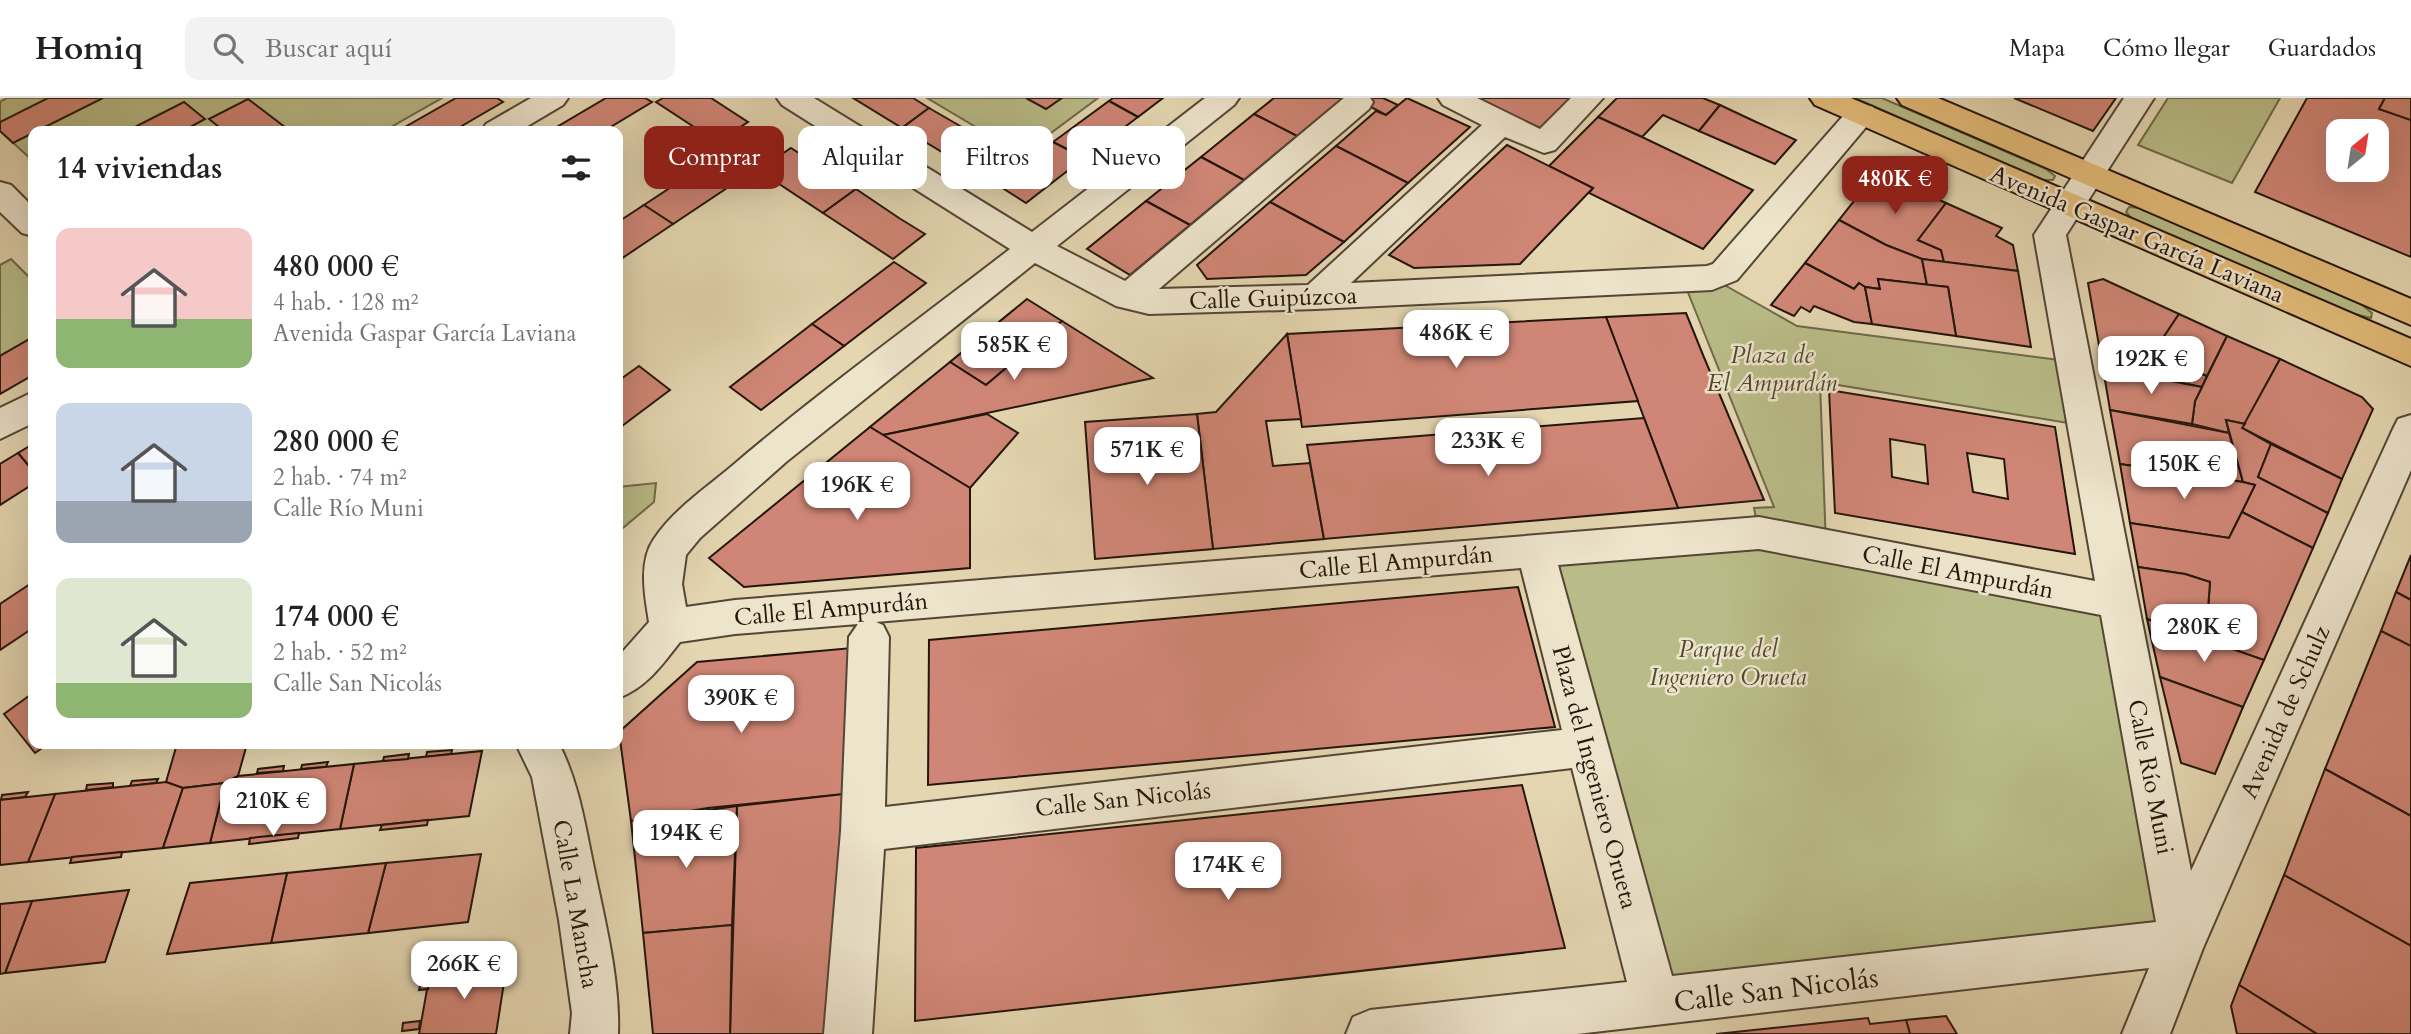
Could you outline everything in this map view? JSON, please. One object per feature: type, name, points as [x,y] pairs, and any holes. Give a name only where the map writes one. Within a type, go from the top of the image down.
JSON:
[{"type":"main road","name":"Avenida Gaspar García Laviana","points":[[1825,98],[2411,353]]},
{"type":"main road","name":"Avenida Gaspar García Laviana","points":[[1912,98],[2411,313]]},
{"type":"street","points":[[505,126],[553,98]]},
{"type":"street","name":"Calle Guipúzcoa","points":[[792,98],[1033,248],[1128,297],[1149,302],[1316,297],[1712,278],[1725,272],[1862,114]]},
{"type":"street","points":[[623,676],[635,667],[669,627],[663,584],[667,550],[687,527],[773,452],[1224,98]]},
{"type":"street","points":[[1459,101],[1544,143],[1588,98]]},
{"type":"street","name":"Calle Río Muni","points":[[2139,98],[2050,235],[2182,942]]},
{"type":"street","points":[[1128,297],[1358,102]]},
{"type":"street","points":[[1316,297],[1502,123]]},
{"type":"street","points":[[0,193],[28,220]]},
{"type":"street","points":[[0,425],[28,408]]},
{"type":"street","name":"Avenida de Schulz","points":[[2158,1021],[2182,942],[2411,429]]},
{"type":"street","name":"Calle El Ampurdán","points":[[669,627],[735,617],[1759,533],[2119,602]]},
{"type":"street","name":"Plaza del Ingeniero Orueta","points":[[1535,550],[1656,1003]]},
{"type":"street","points":[[848,1034],[863,831],[869,636]]},
{"type":"street","name":"Calle San Nicolás","points":[[863,831],[989,814],[1586,747]]},
{"type":"street","name":"Calle La Mancha","points":[[550,754],[582,920],[594,1013],[594,1034]]},
{"type":"street","name":"Calle San Nicolás","points":[[1370,1034],[1584,1022],[1656,1003],[2182,942]]},
{"type":"green space","points":[[7,98],[442,98],[393,126],[28,126],[28,156],[0,131],[0,102]]},
{"type":"green space","points":[[927,98],[1098,98],[1053,131],[1053,126],[974,126]]},
{"type":"green space","points":[[1855,98],[1882,98],[2046,169],[2055,176],[2053,180],[2042,180]]},
{"type":"green space","points":[[2168,98],[2280,98],[2232,183],[2138,145]]},
{"type":"green space","points":[[2129,207],[2139,208],[2361,304],[2372,313],[2371,318],[2346,312],[2132,219],[2126,212]]},
{"type":"green space","points":[[11,259],[28,276],[28,340],[0,356],[0,265]]},
{"type":"green space","name":"Parque del Ingeniero Orueta","points":[[1712,278],[1797,326],[2074,362],[2086,426],[1820,382],[1826,546],[2119,602],[2182,942],[1656,1003],[1535,550],[1759,533],[1754,508],[1774,507],[1683,280]]},
{"type":"green space","points":[[656,483],[654,502],[623,528],[623,486]]},
{"type":"building","points":[[48,98],[103,98],[47,126],[28,126],[28,136],[13,143],[0,131],[0,122]]},
{"type":"building","points":[[456,98],[497,98],[503,102],[462,126],[407,126]]},
{"type":"building","points":[[606,98],[645,98],[652,102],[612,126],[558,126]]},
{"type":"building","points":[[663,98],[711,98],[748,122],[742,126],[693,126],[656,102]]},
{"type":"building","points":[[853,98],[913,98],[929,108],[905,126],[899,126]]},
{"type":"building","points":[[1026,98],[1062,98],[1046,109]]},
{"type":"building","points":[[1113,98],[1163,98],[1138,117],[1109,101]]},
{"type":"building","points":[[1274,98],[1343,98],[1297,136],[1254,114]]},
{"type":"building","points":[[1354,98],[1383,98],[1398,105],[1386,115]]},
{"type":"building","points":[[1407,98],[1470,127],[1408,183],[1336,146],[1376,111],[1386,115]]},
{"type":"building","points":[[1477,98],[1576,98],[1544,130]]},
{"type":"building","points":[[1617,98],[1703,98],[1720,105],[1699,131],[1663,115],[1642,137],[1598,117]]},
{"type":"building","points":[[2014,98],[2116,98],[2093,131]]},
{"type":"building","points":[[2307,98],[2385,98],[2379,109],[2411,120],[2411,257],[2255,192]]},
{"type":"building","points":[[2385,98],[2411,98],[2411,120],[2379,109]]},
{"type":"building","points":[[248,99],[283,126],[218,126],[209,119]]},
{"type":"building","points":[[1109,101],[1138,117],[1126,126],[1075,126]]},
{"type":"building","points":[[184,102],[205,119],[192,126],[137,126]]},
{"type":"building","points":[[1720,105],[1796,140],[1775,164],[1699,131]]},
{"type":"building","points":[[929,108],[960,126],[941,126],[941,151],[927,143],[927,126],[905,126]]},
{"type":"building","points":[[1254,114],[1297,136],[1244,180],[1201,157]]},
{"type":"building","points":[[1598,117],[1753,190],[1703,249],[1589,193],[1593,188],[1549,166]]},
{"type":"building","points":[[1067,132],[1067,149],[1053,142]]},
{"type":"building","points":[[1053,142],[1067,149],[1067,171],[1053,182]]},
{"type":"building","points":[[1507,145],[1593,188],[1520,264],[1414,268],[1389,255]]},
{"type":"building","points":[[1336,146],[1408,183],[1344,242],[1270,202]]},
{"type":"building","points":[[791,148],[798,152],[798,189],[856,189],[823,213],[784,187],[784,153]]},
{"type":"building","points":[[1201,157],[1244,180],[1190,225],[1146,201],[1161,189],[1185,189],[1185,170]]},
{"type":"building","points":[[1877,172],[1946,203],[1918,240],[1941,250],[1944,262],[1922,259],[1886,245],[1839,220]]},
{"type":"building","points":[[668,189],[726,189],[673,224],[644,205]]},
{"type":"building","points":[[856,189],[925,234],[893,259],[823,213]]},
{"type":"building","points":[[1004,189],[1044,189],[1026,203]]},
{"type":"building","points":[[1146,201],[1190,225],[1130,275],[1087,249]]},
{"type":"building","points":[[1270,202],[1344,242],[1306,275],[1207,279],[1197,265]]},
{"type":"building","points":[[1946,203],[2002,228],[1996,236],[2013,245],[2018,271],[1944,262],[1941,250],[1918,240]]},
{"type":"building","points":[[644,205],[673,224],[623,258],[623,219]]},
{"type":"building","points":[[1839,220],[1886,245],[1922,259],[1927,285],[1878,279],[1880,289],[1865,287],[1859,283],[1854,289],[1805,263]]},
{"type":"building","points":[[1922,259],[2018,271],[2031,347],[1956,336],[1948,287],[1927,285]]},
{"type":"building","points":[[894,262],[926,283],[844,346],[812,324]]},
{"type":"building","points":[[1805,263],[1854,289],[1859,283],[1865,287],[1872,324],[1854,322],[1814,306],[1810,312],[1801,307],[1794,316],[1771,305]]},
{"type":"building","points":[[1878,279],[1948,287],[1956,336],[1872,324],[1865,287],[1880,289]]},
{"type":"building","points":[[2103,279],[2179,314],[2157,347],[2158,355],[2207,376],[2202,387],[2103,368],[2088,283]]},
{"type":"building","points":[[1027,299],[1062,321],[986,385],[950,362]]},
{"type":"building","points":[[1686,313],[1764,500],[1678,508],[1606,317]]},
{"type":"building","points":[[2179,314],[2227,336],[2207,376],[2158,355],[2157,347]]},
{"type":"building","points":[[1606,317],[1638,401],[1302,427],[1287,334]]},
{"type":"building","points":[[1062,321],[1153,378],[883,435],[870,427],[950,362],[986,385]]},
{"type":"building","points":[[812,324],[844,346],[761,410],[730,387]]},
{"type":"building","points":[[1287,334],[1301,419],[1266,421],[1273,466],[1310,463],[1324,539],[1213,549],[1197,414],[1216,412]]},
{"type":"building","points":[[2227,336],[2280,359],[2245,424],[2226,420],[2229,433],[2192,424],[2195,401]]},
{"type":"building","points":[[28,340],[28,378],[0,394],[0,356]]},
{"type":"building","points":[[2280,359],[2362,397],[2373,409],[2342,479],[2242,428]]},
{"type":"building","points":[[639,366],[670,390],[623,425],[623,377]]},
{"type":"building","points":[[2103,368],[2202,387],[2195,401],[2192,424],[2110,410]]},
{"type":"building","points":[[1829,390],[2055,427],[2075,554],[1835,513]],"holes":[[[1890,439],[1925,445],[1928,484],[1892,477]],[[1967,453],[2004,459],[2008,499],[1973,492]]]},
{"type":"building","points":[[2110,410],[2229,433],[2243,482],[2120,464]]},
{"type":"building","points":[[987,414],[1018,433],[970,488],[883,435]]},
{"type":"building","points":[[1197,414],[1213,549],[1095,559],[1085,422]]},
{"type":"building","points":[[1644,418],[1678,508],[1324,539],[1307,445]]},
{"type":"building","points":[[2226,420],[2245,424],[2242,428],[2271,444],[2258,477],[2328,513],[2313,548],[2242,512],[2255,485],[2243,482]]},
{"type":"building","points":[[870,427],[970,488],[970,568],[744,587],[709,558]]},
{"type":"building","points":[[2271,444],[2342,479],[2328,513],[2258,477]]},
{"type":"building","points":[[28,447],[28,465],[18,453]]},
{"type":"building","points":[[18,453],[28,465],[28,487],[0,505],[0,464]]},
{"type":"building","points":[[2120,464],[2255,485],[2229,538],[2130,523]]},
{"type":"building","points":[[2242,512],[2313,548],[2264,660],[2210,642],[2207,623],[2210,582],[2185,574],[2138,567],[2130,523],[2229,538]]},
{"type":"building","points":[[2411,555],[2411,600],[2396,592]]},
{"type":"building","points":[[2138,567],[2185,574],[2210,582],[2207,623],[2210,642],[2147,619]]},
{"type":"building","points":[[28,585],[28,631],[0,650],[0,604]]},
{"type":"building","points":[[1518,587],[1555,727],[928,785],[929,640]]},
{"type":"building","points":[[2396,592],[2411,600],[2411,646],[2381,631]]},
{"type":"building","points":[[2147,619],[2264,660],[2243,707],[2160,677]]},
{"type":"building","points":[[2381,631],[2411,646],[2411,816],[2325,769]]},
{"type":"building","points":[[852,648],[844,794],[708,808],[631,821],[621,749],[623,728],[697,662]]},
{"type":"building","points":[[2160,677],[2243,707],[2215,774],[2181,763]]},
{"type":"building","points":[[28,697],[28,744],[4,714]]},
{"type":"building","points":[[176,749],[246,749],[238,776],[225,783],[183,788],[166,782]]},
{"type":"building","points":[[452,750],[451,754],[426,757],[427,752]]},
{"type":"building","points":[[482,751],[469,816],[340,829],[354,764]]},
{"type":"building","points":[[409,754],[408,759],[383,761],[384,757]]},
{"type":"building","points":[[328,762],[326,767],[301,769],[302,765]]},
{"type":"building","points":[[354,764],[340,829],[210,843],[225,783],[238,776]]},
{"type":"building","points":[[284,766],[283,771],[257,773],[258,769]]},
{"type":"building","points":[[2325,769],[2411,816],[2411,946],[2284,875]]},
{"type":"building","points":[[158,779],[156,783],[130,786],[132,781]]},
{"type":"building","points":[[166,782],[183,788],[163,848],[28,862],[55,794]]},
{"type":"building","points":[[113,783],[113,787],[86,790],[87,785]]},
{"type":"building","points":[[225,783],[210,843],[163,848],[183,788]]},
{"type":"building","points":[[1522,785],[1565,948],[915,1021],[916,848]]},
{"type":"building","points":[[28,792],[25,797],[1,800],[2,795]]},
{"type":"building","points":[[55,794],[28,862],[0,865],[0,800]]},
{"type":"building","points":[[844,794],[835,1034],[730,1034],[737,806]]},
{"type":"building","points":[[737,806],[732,925],[643,933],[631,821]]},
{"type":"building","points":[[428,820],[427,825],[380,830],[382,825]]},
{"type":"building","points":[[299,833],[298,838],[249,844],[250,838]]},
{"type":"building","points":[[122,852],[121,857],[70,863],[72,857]]},
{"type":"building","points":[[481,854],[468,922],[368,933],[386,863]]},
{"type":"building","points":[[386,863],[368,933],[271,943],[287,873]]},
{"type":"building","points":[[287,873],[271,943],[167,954],[190,883]]},
{"type":"building","points":[[2284,875],[2411,946],[2411,1034],[2317,1034],[2239,985]]},
{"type":"building","points":[[129,890],[105,962],[5,973],[32,901]]},
{"type":"building","points":[[32,901],[5,973],[0,974],[0,904]]},
{"type":"building","points":[[732,925],[730,1034],[653,1034],[643,933]]},
{"type":"building","points":[[507,963],[496,1034],[419,1034],[430,973]]},
{"type":"building","points":[[430,973],[428,989],[419,990],[423,974]]},
{"type":"building","points":[[2239,985],[2317,1034],[2237,1034],[2231,1006]]},
{"type":"building","points":[[1946,1016],[1957,1034],[1910,1034],[1906,1020]]},
{"type":"building","points":[[1868,1018],[1870,1024],[1906,1020],[1910,1034],[1716,1034]]},
{"type":"building","points":[[420,1021],[419,1029],[402,1031],[403,1023]]},
{"type":"park label","name":"Plaza de El Ampurdán","points":[[1772,369]]}]
